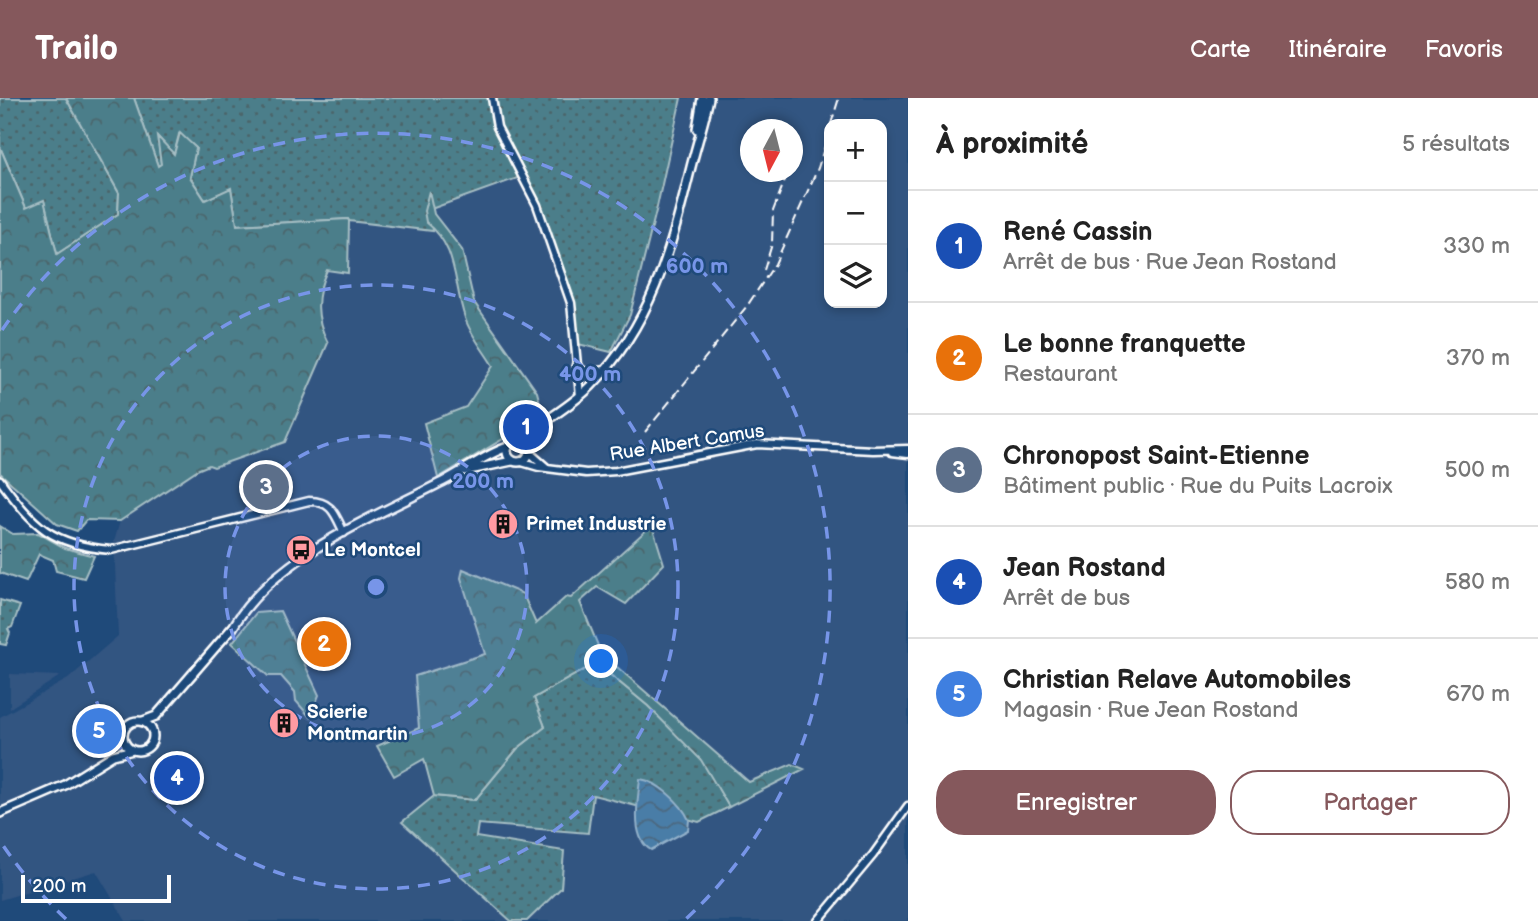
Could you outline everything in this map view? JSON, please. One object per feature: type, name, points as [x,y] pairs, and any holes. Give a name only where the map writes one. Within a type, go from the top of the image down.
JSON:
[{"type":"main road","points":[[695,151],[702,98]]},
{"type":"main road","points":[[0,813],[65,785],[113,755],[146,748],[151,741],[156,716],[275,579],[304,557],[344,533],[508,447],[580,396],[631,337],[656,288],[677,226],[709,98]]},
{"type":"main road","points":[[464,471],[512,461],[522,462],[529,449],[532,431]]},
{"type":"main road","points":[[518,440],[529,449]]},
{"type":"main road","points":[[508,447],[512,461]]},
{"type":"main road","points":[[113,755],[123,738],[126,726],[134,721],[156,716]]},
{"type":"main road","points":[[142,721],[149,726],[152,733]]},
{"type":"main road","points":[[123,738],[132,750]]},
{"type":"street","points":[[492,98],[494,116],[501,136],[537,205],[572,303],[580,396]]},
{"type":"street","points":[[576,365],[586,373],[605,370]]},
{"type":"street","name":"Rue Albert Camus","points":[[522,462],[586,473],[616,471],[757,444],[908,452]]},
{"type":"street","points":[[529,449],[548,468]]},
{"type":"street","points":[[0,480],[40,528],[56,538],[84,548],[111,550],[309,501],[320,501],[328,506],[344,533]]},
{"type":"street","points":[[818,921],[873,855],[908,806]]},
{"type":"shaded area","points":[[680,98],[908,98],[908,921],[126,921],[96,871],[0,900],[0,717],[68,679],[118,636],[114,542],[120,521],[185,476],[209,465],[318,324],[319,287],[327,270],[348,273],[349,221],[433,231],[431,209],[523,175],[540,207],[575,307],[578,344]]},
{"type":"shaded area","points":[[10,674],[60,676],[10,708]]},
{"type":"green space","points":[[0,98],[66,98],[119,193],[118,214],[57,254],[44,201],[26,208],[0,147]]},
{"type":"green space","points":[[66,98],[134,98],[158,166],[161,164],[157,136],[174,154],[180,133],[196,148],[190,177],[205,200],[231,188],[237,225],[349,221],[348,273],[327,270],[320,289],[319,316],[328,343],[285,442],[214,467],[209,465],[197,470],[120,521],[86,520],[77,531],[57,524],[0,473],[0,147],[26,208],[44,200],[57,254],[118,214],[119,193]]},
{"type":"green space","points":[[134,98],[681,98],[630,315],[611,352],[578,344],[575,307],[540,207],[523,176],[431,209],[433,231],[348,219],[237,225],[231,189],[205,200],[190,177],[196,148],[179,134],[174,155],[158,137],[161,164],[158,166]]},
{"type":"green space","points":[[429,191],[434,214],[462,250],[474,302],[537,392],[543,415],[438,478],[424,423],[466,407],[493,366],[467,324],[453,266],[444,242],[426,222],[424,211]]},
{"type":"green space","points":[[652,525],[664,564],[626,604],[597,587],[580,602],[601,653],[749,782],[792,764],[804,769],[729,807],[701,760],[648,706],[596,663],[534,698],[545,727],[517,749],[475,800],[434,796],[424,759],[394,776],[377,746],[419,728],[415,676],[485,654],[461,578],[463,569],[523,594],[536,624],[566,597],[571,598]]},
{"type":"green space","points":[[0,526],[13,534],[38,533],[65,548],[94,556],[84,578],[56,571],[53,560],[39,554],[26,582],[0,573]]},
{"type":"green space","points":[[0,600],[20,606],[12,627],[8,629],[10,633],[6,645],[0,644]]},
{"type":"green space","points":[[280,611],[319,695],[310,717],[296,701],[295,692],[281,676],[268,676],[232,643],[256,613]]},
{"type":"green space","points":[[596,663],[648,706],[702,760],[729,807],[699,822],[593,795],[588,833],[478,824],[476,837],[564,851],[561,888],[527,921],[511,921],[402,822],[434,796],[475,800],[517,749],[545,727],[534,698]]},
{"type":"water","points":[[640,779],[669,794],[689,820],[688,830],[651,850],[644,844],[638,828]]},
{"type":"railway","points":[[833,119],[839,98]]},
{"type":"railway","points":[[645,432],[747,306],[775,264],[818,168],[824,148]]},
{"type":"railway","points":[[764,270],[772,244],[773,211],[784,182]]},
{"type":"place","name":"René Cassin","points":[[526,427]]},
{"type":"place","name":"Chronopost Saint-Etienne","points":[[266,487]]},
{"type":"place","name":"Primet Industrie","points":[[503,524]]},
{"type":"place","name":"Le Montcel","points":[[301,550]]},
{"type":"place","name":"Le bonne franquette","points":[[324,644]]},
{"type":"place","name":"Scierie Montmartin","points":[[284,723]]},
{"type":"place","name":"Christian Relave Automobiles","points":[[99,731]]},
{"type":"place","name":"Jean Rostand","points":[[177,778]]}]
